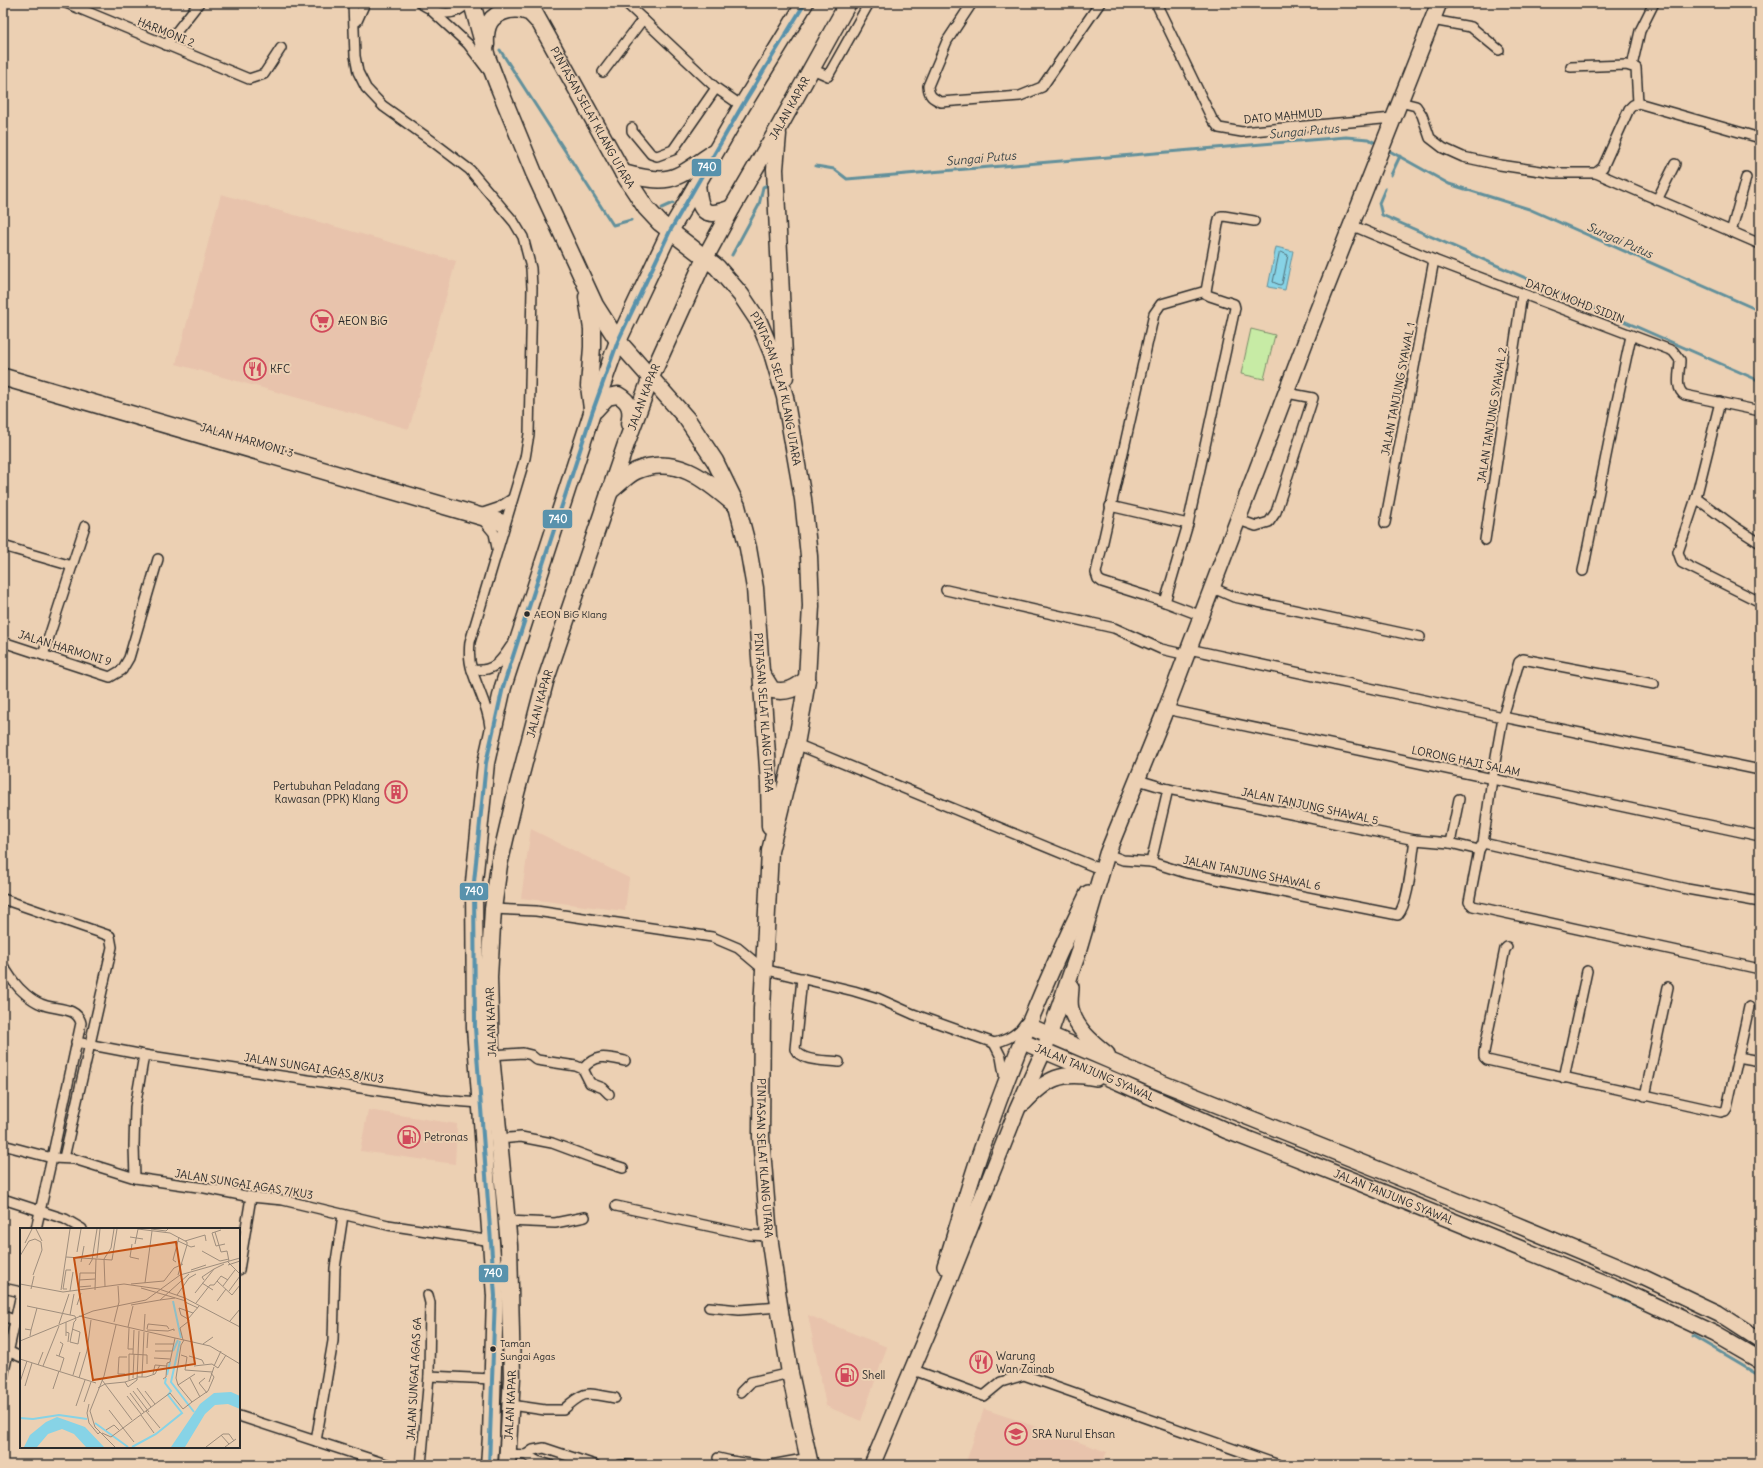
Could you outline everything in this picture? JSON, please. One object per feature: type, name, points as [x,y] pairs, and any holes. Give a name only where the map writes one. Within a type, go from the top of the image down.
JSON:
[{"type":"highway","name":"PINTASAN SELAT KLANG UTARA","points":[[472,3],[487,57],[497,83],[534,173],[585,285],[618,341],[687,419],[715,461],[737,506],[748,548],[755,588],[769,782],[771,847],[763,969],[761,1137],[769,1236],[779,1307],[790,1373],[810,1462]]},
{"type":"highway","name":"PINTASAN SELAT KLANG UTARA","points":[[529,3],[537,20],[623,173],[646,208],[660,224],[717,267],[741,295],[759,322],[772,353],[785,397],[803,499],[809,556],[811,606],[807,679],[796,744],[771,847]]},
{"type":"highway","name":"JALAN KAPAR","points":[[489,1465],[495,1296],[475,1028],[474,882],[479,821],[491,734],[503,688],[523,624],[592,413],[618,341],[670,232],[742,106],[805,3]]},
{"type":"highway","name":"JALAN KAPAR","points":[[508,1459],[511,1405],[509,1267],[491,1055],[489,977],[493,909],[499,865],[520,776],[545,682],[609,492],[651,377],[705,258],[848,3]]},
{"type":"highway","points":[[487,57],[486,33],[494,16],[515,9],[528,12],[537,20]]},
{"type":"highway","points":[[778,129],[775,168],[785,357],[785,397]]},
{"type":"highway","points":[[623,173],[648,180],[661,181],[672,179],[683,174],[716,151]]},
{"type":"highway","points":[[697,184],[699,200],[702,208],[709,213],[716,214],[732,208]]},
{"type":"highway","points":[[585,285],[592,329],[589,386],[592,413]]},
{"type":"highway","points":[[592,413],[607,397],[618,395],[625,399],[630,406],[631,411],[626,444]]},
{"type":"highway","points":[[609,492],[635,471],[664,466],[684,469],[695,473],[707,480],[737,506]]},
{"type":"highway","points":[[761,673],[772,690],[782,692],[795,689],[807,679]]},
{"type":"main road","points":[[872,1464],[938,1308],[1017,1110],[1044,1050],[1077,956],[1108,854],[1213,588],[1351,225],[1439,3]]},
{"type":"main road","points":[[917,1355],[983,1145],[1029,1026],[1076,918],[1108,854]]},
{"type":"main road","points":[[1077,956],[1071,985],[1070,1008],[1078,1027],[1097,1047],[1120,1064]]},
{"type":"main road","name":"JALAN TANJUNG SYAWAL","points":[[1029,1026],[1157,1081],[1510,1222],[1642,1277],[1718,1313],[1759,1340]]},
{"type":"main road","name":"JALAN TANJUNG SYAWAL","points":[[1023,1042],[1118,1082],[1225,1130],[1355,1180],[1615,1287],[1715,1334],[1760,1360]]},
{"type":"main road","points":[[1017,1110],[1044,1083],[1064,1075],[1086,1076],[1118,1082]]},
{"type":"street","name":"HARMONI 2","points":[[66,3],[82,6],[166,45],[249,79],[264,74],[281,48]]},
{"type":"street","points":[[166,45],[199,3]]},
{"type":"street","points":[[353,3],[353,36],[355,56],[358,72],[366,88],[383,106],[470,170],[514,222],[525,244],[531,268],[532,288],[529,434],[525,458],[470,642],[469,656],[472,670],[487,708],[491,734]]},
{"type":"street","points":[[353,36],[358,16],[365,3]]},
{"type":"street","points":[[420,3],[432,11],[468,44],[497,83]]},
{"type":"street","points":[[432,11],[455,12],[462,9],[467,3]]},
{"type":"street","points":[[626,3],[716,88],[742,106]]},
{"type":"street","points":[[812,69],[828,76],[869,3]]},
{"type":"street","points":[[972,3],[947,42],[928,86],[928,93],[932,98],[941,102],[1020,96],[1042,87],[1100,3]]},
{"type":"street","name":"DATO MAHMUD","points":[[1156,3],[1212,119],[1219,128],[1242,132],[1393,118]]},
{"type":"street","points":[[1632,66],[1640,31],[1654,3]]},
{"type":"street","points":[[603,72],[643,19]]},
{"type":"street","points":[[1432,20],[1456,23],[1471,27],[1499,50]]},
{"type":"street","points":[[1571,67],[1632,66],[1636,68],[1638,71],[1638,103]]},
{"type":"street","points":[[632,128],[632,131],[651,154],[657,156],[673,150],[716,88]]},
{"type":"street","points":[[1400,102],[1416,106],[1422,116],[1430,138],[1443,148],[1463,156],[1500,165],[1554,173],[1596,173],[1760,244]]},
{"type":"street","points":[[1596,173],[1603,167],[1629,109],[1633,104],[1638,103],[1760,138]]},
{"type":"street","points":[[1657,200],[1675,164]]},
{"type":"street","points":[[1731,232],[1746,178]]},
{"type":"street","points":[[1165,602],[1188,524],[1235,308],[1234,304],[1206,294],[1219,219],[1221,216],[1224,216],[1254,221]]},
{"type":"street","name":"DATOK MOHD SIDIN","points":[[1351,225],[1434,260],[1673,351],[1680,360],[1678,387],[1681,393],[1760,411]]},
{"type":"street","name":"JALAN TANJUNG SYAWAL 1","points":[[1385,523],[1434,260]]},
{"type":"street","points":[[1202,616],[1098,579],[1096,574],[1154,314],[1161,304],[1206,291]]},
{"type":"street","name":"JALAN TANJUNG SYAWAL 2","points":[[1485,540],[1522,294]]},
{"type":"street","points":[[1583,571],[1616,406],[1632,336]]},
{"type":"street","name":"JALAN HARMONI 3","points":[[3,373],[79,399],[505,523]]},
{"type":"street","name":"JALAN HARMONI 3","points":[[3,381],[79,399]]},
{"type":"street","points":[[1239,520],[1256,526],[1269,522],[1276,512],[1313,398],[1287,393]]},
{"type":"street","points":[[1720,402],[1696,498],[1678,552],[1682,563],[1760,602]]},
{"type":"street","points":[[1696,498],[1760,543]]},
{"type":"street","points":[[497,550],[494,533],[483,517],[512,499]]},
{"type":"street","points":[[1110,506],[1188,524]]},
{"type":"street","points":[[43,655],[85,526]]},
{"type":"street","points":[[3,546],[72,566]]},
{"type":"street","name":"JALAN HARMONI 9","points":[[3,642],[110,677],[122,670],[129,658],[158,559]]},
{"type":"street","points":[[1213,588],[1234,597],[1420,637]]},
{"type":"street","points":[[946,590],[1114,628],[1162,649],[1188,652],[1760,770]]},
{"type":"street","points":[[472,670],[483,671],[492,668],[499,663],[523,624]]},
{"type":"street","points":[[1654,684],[1523,659],[1517,667],[1503,717],[1481,847],[1469,902],[1473,906],[1760,969]]},
{"type":"street","name":"LORONG HAJI SALAM","points":[[1166,709],[1760,836]]},
{"type":"street","points":[[796,744],[1100,869]]},
{"type":"street","name":"JALAN TANJUNG SHAWAL 5","points":[[1138,780],[1168,788],[1415,840],[1481,847],[1687,889],[1760,902]]},
{"type":"street","points":[[1151,862],[1168,788]]},
{"type":"street","points":[[1450,843],[1459,799]]},
{"type":"street","name":"JALAN TANJUNG SHAWAL 6","points":[[1108,854],[1123,860],[1151,862],[1186,873],[1398,915],[1402,910],[1409,880],[1415,840]]},
{"type":"street","points":[[3,899],[110,936],[112,947],[64,1158]]},
{"type":"street","points":[[493,909],[536,911],[700,934],[712,937],[738,948],[763,969],[876,998],[913,1014],[994,1043],[1005,1041],[1021,1029],[1045,989]]},
{"type":"street","points":[[1507,947],[1504,949],[1484,1057],[1487,1060],[1721,1112],[1725,1111],[1749,1007]]},
{"type":"street","points":[[3,966],[14,983],[26,994],[41,1004],[74,1013],[80,1017],[81,1023],[36,1228]]},
{"type":"street","points":[[1564,1078],[1587,971]]},
{"type":"street","points":[[802,978],[795,1049],[797,1053],[803,1057],[839,1062]]},
{"type":"street","points":[[1645,1096],[1668,987]]},
{"type":"street","name":"JALAN SUNGAI AGAS 8/KU3","points":[[76,1042],[144,1055],[432,1098],[480,1103]]},
{"type":"street","points":[[994,1043],[1001,1057],[1006,1086]]},
{"type":"street","points":[[491,1055],[523,1053],[531,1055],[537,1060],[576,1066],[583,1069],[590,1083],[603,1088],[609,1094]]},
{"type":"street","points":[[135,1178],[135,1108],[144,1055]]},
{"type":"street","points":[[1738,1057],[1760,1062]]},
{"type":"street","points":[[583,1069],[588,1062],[596,1058],[608,1058],[625,1061]]},
{"type":"street","points":[[499,1140],[521,1137],[552,1144],[595,1160],[623,1168]]},
{"type":"street","name":"JALAN SUNGAI AGAS 7/KU3","points":[[3,1145],[52,1158],[74,1159],[135,1178],[205,1188],[251,1197],[283,1200],[388,1225],[492,1241]]},
{"type":"street","points":[[240,1264],[251,1197]]},
{"type":"street","points":[[3,1199],[65,1219],[80,1228]]},
{"type":"street","points":[[616,1206],[750,1235],[769,1236]]},
{"type":"street","points":[[316,1441],[333,1341],[335,1268],[343,1215]]},
{"type":"street","points":[[506,1221],[555,1223],[585,1217]]},
{"type":"street","points":[[3,1288],[20,1293]]},
{"type":"street","name":"JALAN SUNGAI AGAS 6A","points":[[421,1465],[429,1376],[430,1303],[428,1295]]},
{"type":"street","points":[[3,1376],[6,1350],[20,1297]]},
{"type":"street","points":[[709,1307],[739,1310],[779,1307]]},
{"type":"street","points":[[3,1316],[14,1320]]},
{"type":"street","points":[[6,1350],[20,1357]]},
{"type":"street","points":[[911,1369],[984,1396],[1001,1382],[1024,1375],[1279,1465]]},
{"type":"street","points":[[741,1392],[751,1382],[790,1373]]},
{"type":"street","points":[[429,1376],[492,1379]]},
{"type":"street","points":[[511,1405],[545,1410],[563,1410],[576,1397],[587,1393],[616,1398]]},
{"type":"street","points":[[240,1416],[389,1465]]},
{"type":"street","points":[[508,1459],[526,1455],[533,1450],[544,1448],[595,1465]]},
{"type":"street","points":[[526,1455],[537,1461],[550,1465]]},
{"type":"street","points":[[718,1458],[758,1465]]},
{"type":"street","points":[[772,1465],[810,1462]]},
{"type":"street","points":[[620,1465],[630,1465]]},
{"type":"shaded area","name":"AEON BiG","points":[[221,194],[456,261],[409,429],[176,364]]},
{"type":"shaded area","points":[[531,829],[629,878],[625,911],[521,898]]},
{"type":"shaded area","points":[[368,1110],[457,1124],[455,1164],[360,1151]]},
{"type":"shaded area","points":[[808,1315],[887,1347],[861,1421],[826,1406]]},
{"type":"shaded area","name":"SRA Nurul Ehsan","points":[[984,1409],[1107,1452],[1100,1465],[965,1465]]},
{"type":"green space","points":[[1251,329],[1275,335],[1264,379],[1241,374]]},
{"type":"water","points":[[1276,247],[1293,251],[1285,290],[1268,287]]},
{"type":"waterway","points":[[500,50],[613,225],[631,220]]},
{"type":"waterway","name":"Sungai Putus","points":[[816,166],[834,169],[847,179],[1346,137],[1368,139],[1378,144]]},
{"type":"waterway","name":"Sungai Putus","points":[[1386,149],[1449,184],[1529,209],[1760,311]]},
{"type":"waterway","points":[[1391,175],[1400,156]]},
{"type":"waterway","points":[[732,255],[759,205],[763,187],[770,184]]},
{"type":"waterway","points":[[1385,189],[1379,203],[1382,215],[1760,381]]},
{"type":"waterway","points":[[662,208],[673,203]]},
{"type":"waterway","points":[[1614,1296],[1642,1308]]},
{"type":"waterway","points":[[1694,1336],[1760,1375]]},
{"type":"transit line","name":"740","points":[[489,1465],[495,1296],[475,1028],[474,882],[486,763],[503,687],[592,413],[618,341],[670,231],[742,106],[805,3]]},
{"type":"place","name":"AEON BiG","points":[[322,321]]},
{"type":"place","name":"KFC","points":[[255,369]]},
{"type":"place","name":"AEON BiG Klang","points":[[527,614]]},
{"type":"place","name":"Pertubuhan Peladang Kawasan (PPK) Klang","points":[[396,792]]},
{"type":"place","name":"Petronas","points":[[409,1137]]},
{"type":"place","name":"Taman Sungai Agas","points":[[493,1349]]},
{"type":"place","name":"Warung Wan Zainab","points":[[981,1362]]},
{"type":"place","name":"Shell","points":[[847,1375]]},
{"type":"place","name":"SRA Nurul Ehsan","points":[[1016,1434]]}]
